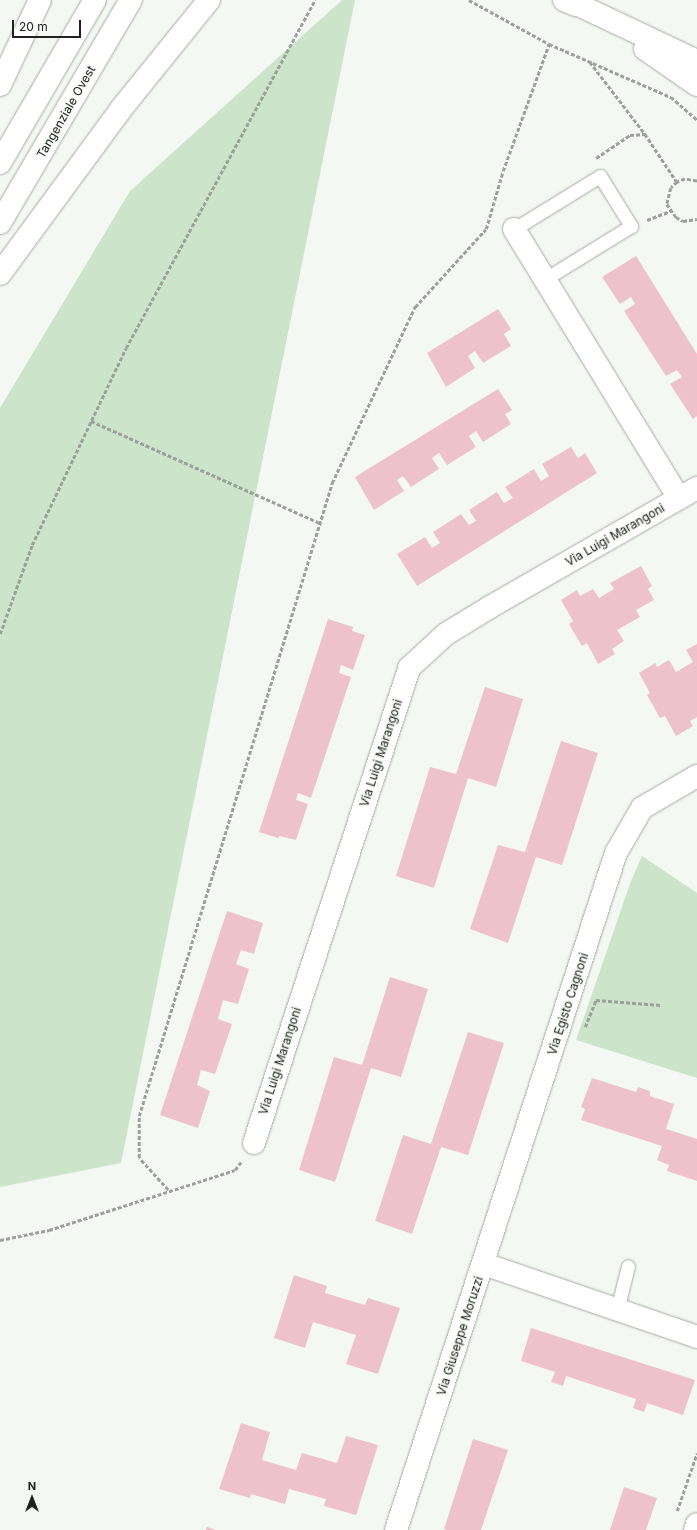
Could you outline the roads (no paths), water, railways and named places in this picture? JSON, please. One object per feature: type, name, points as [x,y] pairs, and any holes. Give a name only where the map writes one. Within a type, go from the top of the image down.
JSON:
[{"type":"main road","points":[[0,85],[40,0]]},
{"type":"main road","points":[[0,163],[95,0]]},
{"type":"main road","name":"Tangenziale Ovest","points":[[0,223],[131,0]]},
{"type":"main road","points":[[0,274],[120,110],[209,0]]},
{"type":"main road","points":[[569,2],[697,61]]},
{"type":"main road","points":[[598,16],[697,85]]},
{"type":"main road","name":"Via Luigi Marangoni","points":[[254,1143],[409,668],[446,634],[688,493],[545,279],[514,229]]},
{"type":"main road","name":"Via Egisto Cagnoni","points":[[484,1264],[616,853],[642,808],[697,776]]},
{"type":"main road","name":"Via Giuseppe Moruzzi","points":[[396,1530],[484,1264],[697,1337]]},
{"type":"main road","points":[[695,1530],[697,1524]]},
{"type":"lane","points":[[514,229],[600,176],[631,226],[545,279]]},
{"type":"lane","points":[[617,1310],[628,1266]]}]
